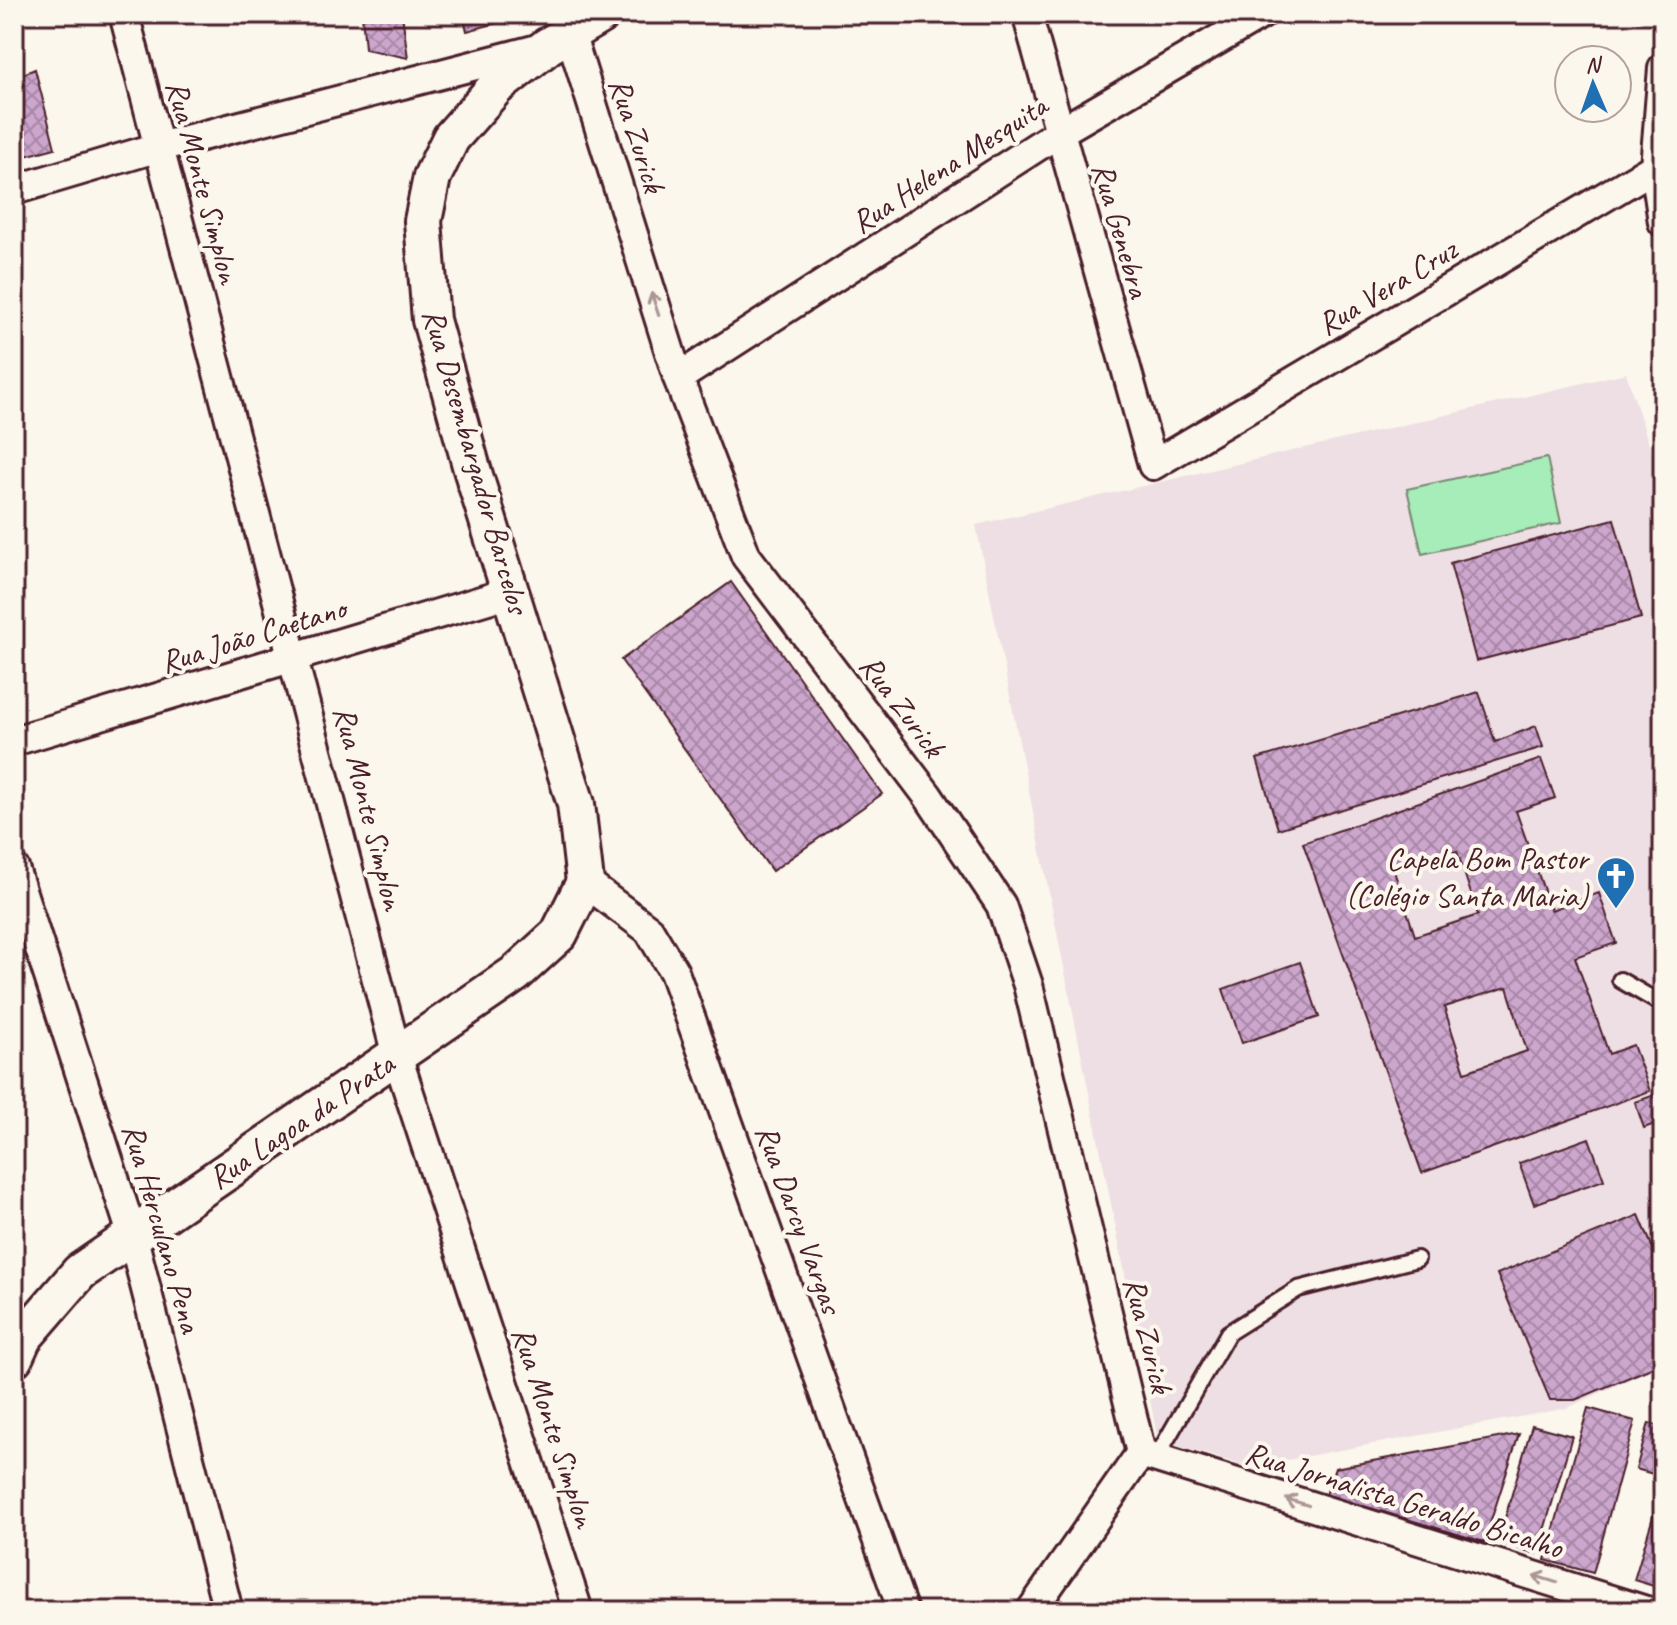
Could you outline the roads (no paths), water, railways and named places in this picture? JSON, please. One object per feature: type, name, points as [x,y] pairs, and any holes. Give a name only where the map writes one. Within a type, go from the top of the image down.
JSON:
[{"type":"street","name":"Rua Monte Simplon","points":[[124,14],[296,659],[397,1056],[578,1611]]},
{"type":"street","name":"Rua Desembargador Barcelos","points":[[585,882],[576,804],[472,469],[431,320],[423,221],[432,177],[451,138],[496,87],[560,31],[602,14]]},
{"type":"street","name":"Rua Genebra","points":[[1027,14],[1153,465]]},
{"type":"street","name":"Rua Helena Mesquita","points":[[678,378],[1058,133],[1262,14]]},
{"type":"street","points":[[14,190],[560,31]]},
{"type":"street","name":"Rua Zurick","points":[[560,31],[678,378],[746,556],[928,796],[1001,905],[1028,985],[1149,1456]]},
{"type":"street","points":[[1663,68],[1655,167],[1663,222]]},
{"type":"street","name":"Rua Vera Cruz","points":[[1153,465],[1655,167]]},
{"type":"street","name":"Rua João Caetano","points":[[14,741],[296,659],[511,592]]},
{"type":"street","name":"Rua Herculano Pena","points":[[14,868],[132,1234],[228,1611]]},
{"type":"street","name":"Rua Lagoa da Prata","points":[[14,1358],[23,1338],[80,1272],[515,974],[559,934],[585,882]]},
{"type":"street","name":"Rua Darcy Vargas","points":[[585,882],[649,930],[674,972],[903,1611]]},
{"type":"street","points":[[1031,1611],[1149,1456]]},
{"type":"street","name":"Rua Jornalista Geraldo Bicalho","points":[[1149,1456],[1646,1611]]},
{"type":"lane","points":[[1620,980],[1663,1005]]},
{"type":"lane","points":[[1149,1456],[1228,1333],[1298,1289],[1417,1259]]},
{"type":"place","name":"Capela Bom Pastor (Colégio Santa Maria)","points":[[1616,910]]}]
